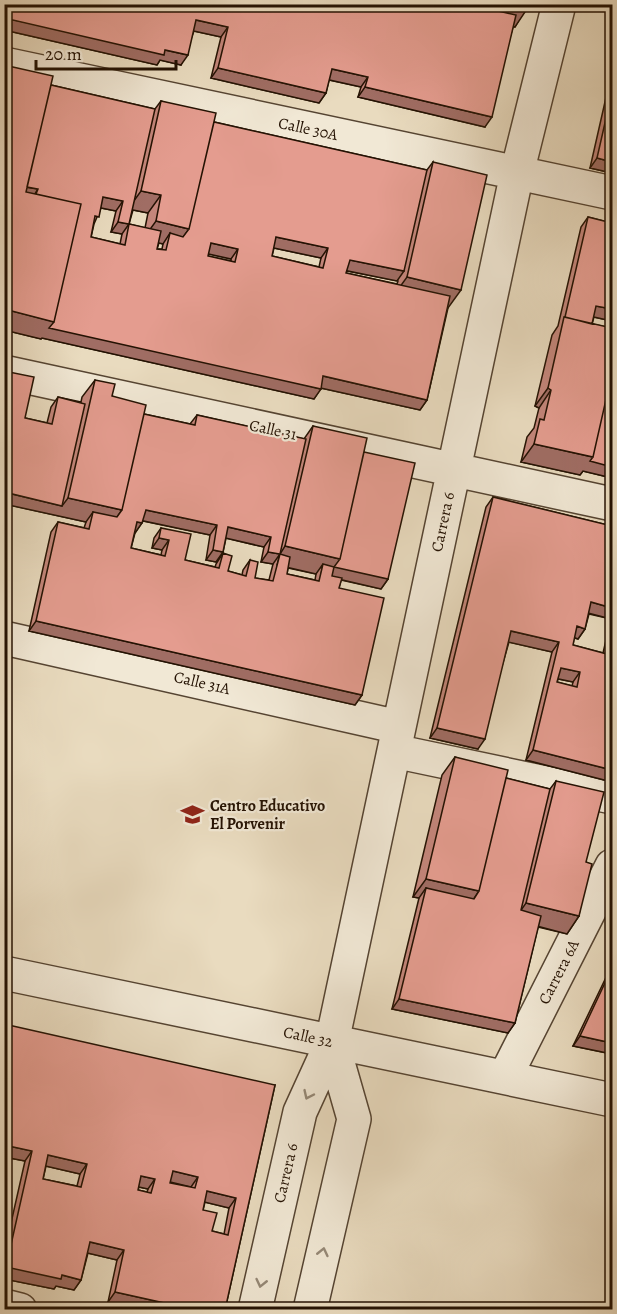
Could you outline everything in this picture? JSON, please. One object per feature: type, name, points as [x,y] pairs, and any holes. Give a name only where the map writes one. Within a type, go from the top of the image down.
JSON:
[{"type":"street","name":"Carrera 6","points":[[255,1310],[300,1112],[332,1042],[517,173],[559,4]]},
{"type":"street","name":"Calle 30A","points":[[4,64],[612,194]]},
{"type":"street","name":"Calle 31","points":[[4,372],[612,504]]},
{"type":"street","name":"Calle 31A","points":[[4,638],[612,797]]},
{"type":"street","name":"Carrera 6A","points":[[505,1077],[612,866]]},
{"type":"street","name":"Calle 32","points":[[4,974],[612,1100]]},
{"type":"street","name":"Carrera 6","points":[[310,1310],[354,1119],[332,1042]]},
{"type":"street","points":[[4,1306],[20,1310]]},
{"type":"building","points":[[7,4],[364,4],[392,11],[394,4],[468,4],[516,15],[492,117],[365,87],[368,77],[332,69],[326,93],[218,68],[228,27],[196,20],[188,55],[165,50],[164,55],[4,18]]},
{"type":"building","points":[[507,4],[528,4],[527,9]]},
{"type":"building","points":[[4,65],[53,76],[26,192],[81,204],[54,322],[4,309]]},
{"type":"building","points":[[51,85],[155,109],[129,224],[161,231],[157,249],[166,250],[170,233],[183,237],[189,229],[214,122],[427,170],[404,271],[350,260],[346,273],[450,296],[427,400],[323,376],[321,389],[49,328],[54,322],[81,204],[36,194],[38,189],[27,187]],"holes":[[[103,197],[123,201],[118,222],[129,224],[125,245],[91,237],[95,216],[99,217]],[[276,237],[328,248],[323,268],[272,256]],[[211,243],[238,249],[235,262],[208,256]]]},
{"type":"building","points":[[612,92],[612,162],[597,158]]},
{"type":"building","points":[[161,101],[216,113],[189,229],[156,221],[161,195],[141,191]]},
{"type":"building","points":[[433,162],[487,175],[461,290],[407,277]]},
{"type":"building","points":[[588,217],[612,223],[612,309],[596,306],[592,324],[565,317]]},
{"type":"building","points":[[564,317],[612,328],[612,373],[593,457],[534,444],[540,419],[544,420],[551,390],[548,388]]},
{"type":"building","points":[[4,371],[34,377],[25,418],[52,424],[58,397],[85,404],[62,506],[8,493],[4,507]]},
{"type":"building","points":[[612,373],[612,467],[590,461],[593,457]]},
{"type":"building","points":[[95,380],[115,384],[112,396],[146,405],[122,510],[68,498]]},
{"type":"building","points":[[144,414],[195,425],[197,415],[306,439],[280,554],[290,557],[287,574],[319,581],[323,564],[334,567],[332,576],[342,578],[339,588],[384,598],[362,695],[36,621],[58,522],[89,529],[93,512],[117,517],[122,510]],"holes":[[[146,510],[217,525],[213,550],[223,552],[228,527],[271,537],[268,552],[280,554],[273,581],[255,578],[258,562],[250,560],[246,576],[228,571],[232,556],[223,553],[219,568],[185,560],[191,534],[161,528],[159,538],[169,540],[165,556],[131,548],[137,522],[142,523]]]},
{"type":"building","points":[[313,426],[367,438],[340,559],[285,546]]},
{"type":"building","points":[[364,452],[415,463],[388,579],[334,567],[340,559]]},
{"type":"building","points":[[493,497],[612,526],[612,608],[591,602],[585,629],[577,626],[573,645],[607,654],[612,632],[612,770],[533,750],[559,642],[511,631],[485,739],[437,728]],"holes":[[[561,668],[580,672],[577,687],[557,682]]]},
{"type":"building","points":[[455,757],[508,770],[479,891],[426,879]]},
{"type":"building","points":[[506,778],[550,789],[521,910],[541,916],[515,1023],[399,999],[426,888],[474,899],[479,891]]},
{"type":"building","points":[[556,781],[604,792],[586,862],[592,864],[579,916],[526,903]]},
{"type":"building","points":[[612,968],[612,1043],[580,1036]]},
{"type":"building","points":[[4,1024],[275,1085],[225,1310],[196,1310],[115,1292],[124,1250],[90,1242],[81,1280],[62,1275],[61,1279],[6,1267],[32,1151],[4,1145]],"holes":[[[48,1155],[87,1164],[81,1187],[43,1179]],[[173,1171],[198,1177],[195,1188],[170,1183]],[[141,1176],[155,1179],[151,1193],[138,1190]],[[207,1191],[236,1198],[228,1235],[212,1231],[217,1213],[203,1210]]]},
{"type":"place","name":"Centro Educativo El Porvenir","points":[[192,815]]}]
